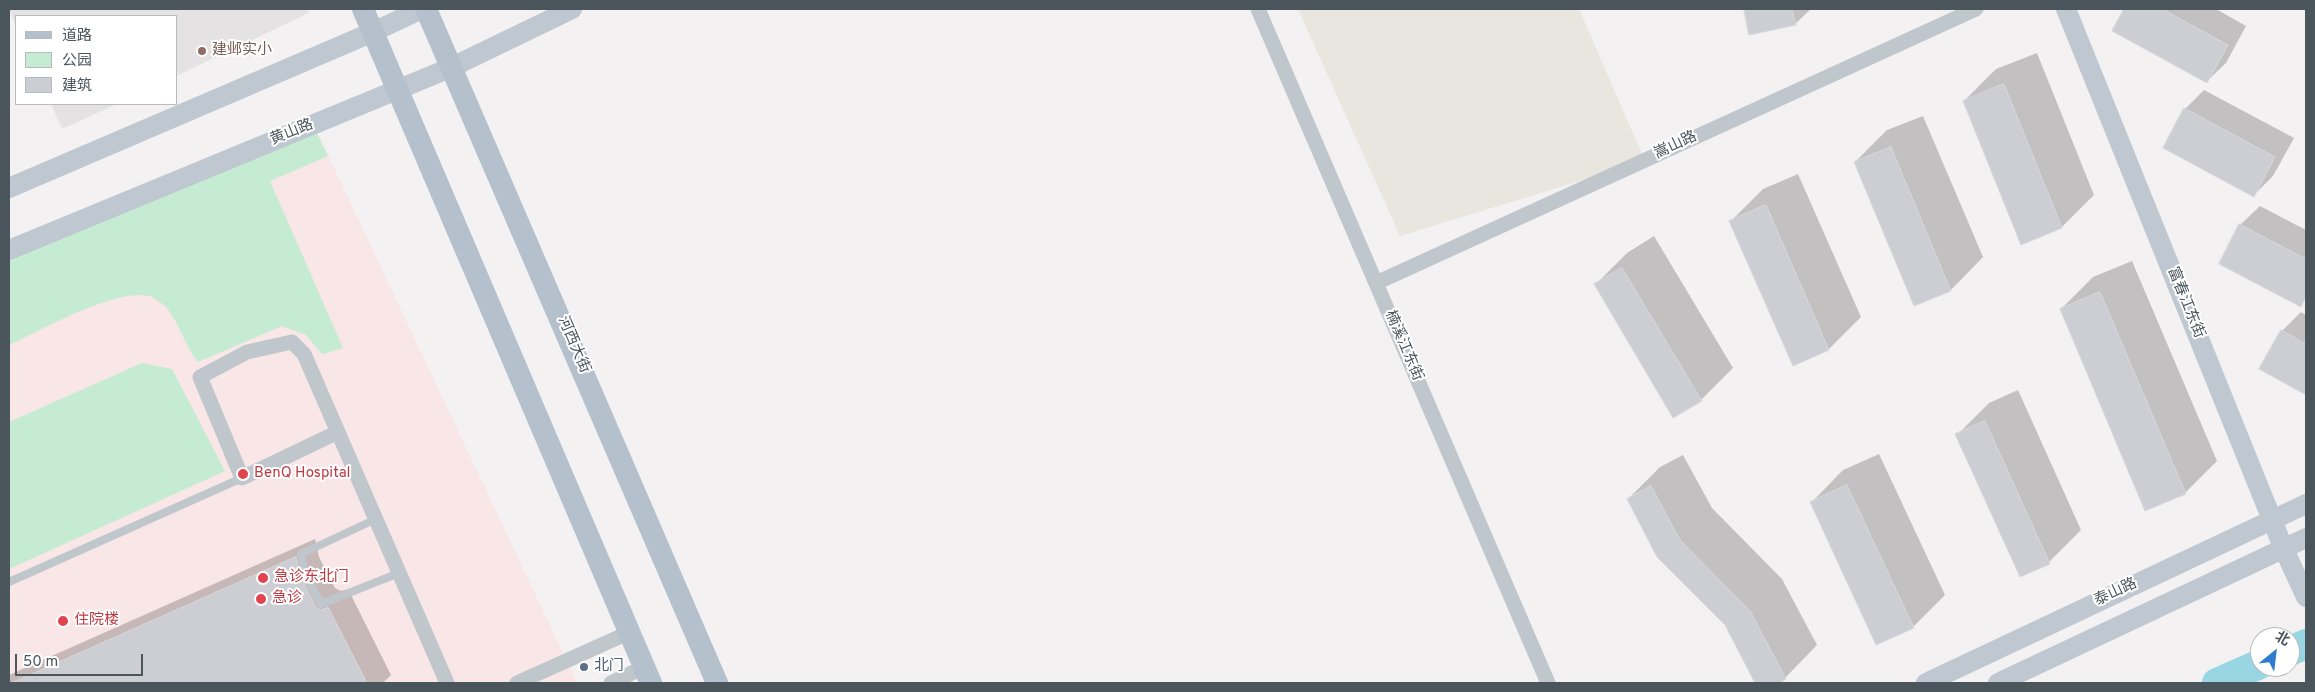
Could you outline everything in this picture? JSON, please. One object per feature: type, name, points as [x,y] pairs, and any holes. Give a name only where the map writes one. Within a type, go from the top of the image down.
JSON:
[{"type":"main road","points":[[363,9],[648,675]]},
{"type":"main road","name":"河西大街","points":[[426,9],[450,68],[547,284],[717,683]]},
{"type":"street","points":[[9,188],[373,32],[422,9]]},
{"type":"street","name":"黄山路","points":[[9,250],[450,68],[572,9]]},
{"type":"street","name":"楠溪江东街","points":[[1258,9],[1548,683]]},
{"type":"street","name":"嵩山路","points":[[1376,283],[1976,9]]},
{"type":"street","name":"富春江东街","points":[[2066,9],[2283,547],[2306,597]]},
{"type":"street","points":[[338,432],[242,478],[200,377],[248,352],[292,342],[304,354],[400,573],[447,683]]},
{"type":"street","name":"泰山路","points":[[1926,683],[2306,504]]},
{"type":"street","name":"泰山路","points":[[1998,683],[2283,547],[2306,538]]},
{"type":"street","points":[[517,683],[628,632]]},
{"type":"street","points":[[611,683],[648,675]]},
{"type":"lane","points":[[9,582],[242,478]]},
{"type":"lane","points":[[376,519],[301,554],[305,574],[321,604],[400,573]]},
{"type":"shaded area","name":"建邺实小","points":[[9,9],[307,9],[309,13],[178,75],[178,15],[15,15],[15,24]]},
{"type":"shaded area","points":[[1298,9],[1579,9],[1645,161],[1400,236]]},
{"type":"shaded area","points":[[51,105],[115,105],[62,129]]},
{"type":"shaded area","name":"BenQ Hospital","points":[[319,136],[577,683],[9,683],[9,266]]},
{"type":"green space","points":[[315,129],[328,156],[270,181],[343,348],[322,354],[306,335],[282,326],[198,362],[189,349],[175,319],[165,306],[149,296],[135,295],[99,304],[9,345],[9,248]]},
{"type":"green space","points":[[142,363],[172,369],[225,471],[9,569],[9,422]]},
{"type":"building","points":[[1744,9],[1792,9],[1796,25],[1749,35]]},
{"type":"building","points":[[2124,9],[2162,9],[2228,45],[2207,83],[2112,31]]},
{"type":"building","points":[[2004,84],[2062,228],[2021,245],[1963,101]]},
{"type":"building","points":[[2184,108],[2275,157],[2254,197],[2163,148]]},
{"type":"building","points":[[1891,147],[1951,291],[1914,306],[1854,162]]},
{"type":"building","points":[[1766,205],[1829,350],[1793,366],[1729,221]]},
{"type":"building","points":[[2239,224],[2306,259],[2306,296],[2301,307],[2219,264]]},
{"type":"building","points":[[1622,268],[1702,401],[1673,418],[1594,284]]},
{"type":"building","points":[[2100,292],[2186,494],[2145,511],[2060,309]]},
{"type":"building","points":[[2281,330],[2306,344],[2306,395],[2259,369]]},
{"type":"building","points":[[1985,421],[2050,564],[2020,577],[1955,434]]},
{"type":"building","points":[[1847,485],[1914,628],[1876,645],[1810,502]]},
{"type":"building","points":[[1651,486],[1680,540],[1750,611],[1786,679],[1779,683],[1755,683],[1725,625],[1657,557],[1627,499]]},
{"type":"building","points":[[296,557],[300,576],[316,607],[321,610],[328,607],[367,683],[12,683]]},
{"type":"waterway","points":[[2300,647],[2306,644]]},
{"type":"waterway","points":[[2217,683],[2250,668]]},
{"type":"place","name":"建邺实小","points":[[202,51]]},
{"type":"place","name":"BenQ Hospital","points":[[243,474]]},
{"type":"place","name":"急诊东北门","points":[[263,578]]},
{"type":"place","name":"急诊","points":[[261,599]]},
{"type":"place","name":"住院楼","points":[[63,621]]},
{"type":"place","name":"北门","points":[[584,667]]}]
